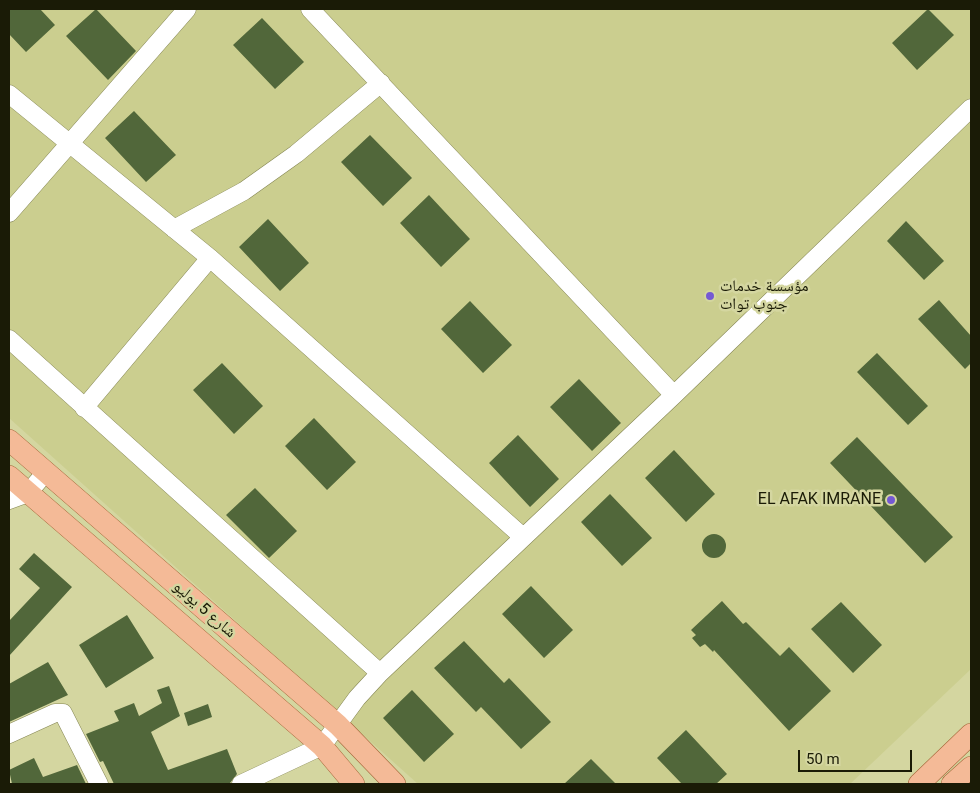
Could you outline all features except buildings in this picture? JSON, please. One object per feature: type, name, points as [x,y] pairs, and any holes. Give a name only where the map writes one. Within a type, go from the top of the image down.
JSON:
[{"type":"main road","name":"شارع 5 يوليو","points":[[9,440],[338,725],[395,784]]},
{"type":"main road","name":"شارع 5 يوليو","points":[[9,476],[18,497],[322,746],[354,784]]},
{"type":"main road","points":[[919,784],[971,734]]},
{"type":"main road","points":[[952,784],[971,767]]},
{"type":"street","points":[[9,213],[70,146],[187,9]]},
{"type":"street","points":[[310,9],[674,395]]},
{"type":"street","points":[[174,229],[244,191],[296,154],[381,83]]},
{"type":"street","points":[[9,94],[70,146],[210,258],[523,537]]},
{"type":"street","points":[[241,784],[322,746],[357,698],[380,673],[674,395],[971,108]]},
{"type":"street","points":[[84,408],[210,258]]},
{"type":"street","points":[[9,339],[380,673]]},
{"type":"street","points":[[18,497],[46,472]]},
{"type":"street","points":[[9,734],[56,713],[63,713],[99,784]]},
{"type":"shaded area","points":[[9,9],[971,9],[971,669],[850,784],[418,784],[9,418]]},
{"type":"place","name":"مؤسسة خدمات جنوب توات","points":[[710,296]]},
{"type":"place","name":"EL AFAK IMRANE","points":[[891,500]]}]
